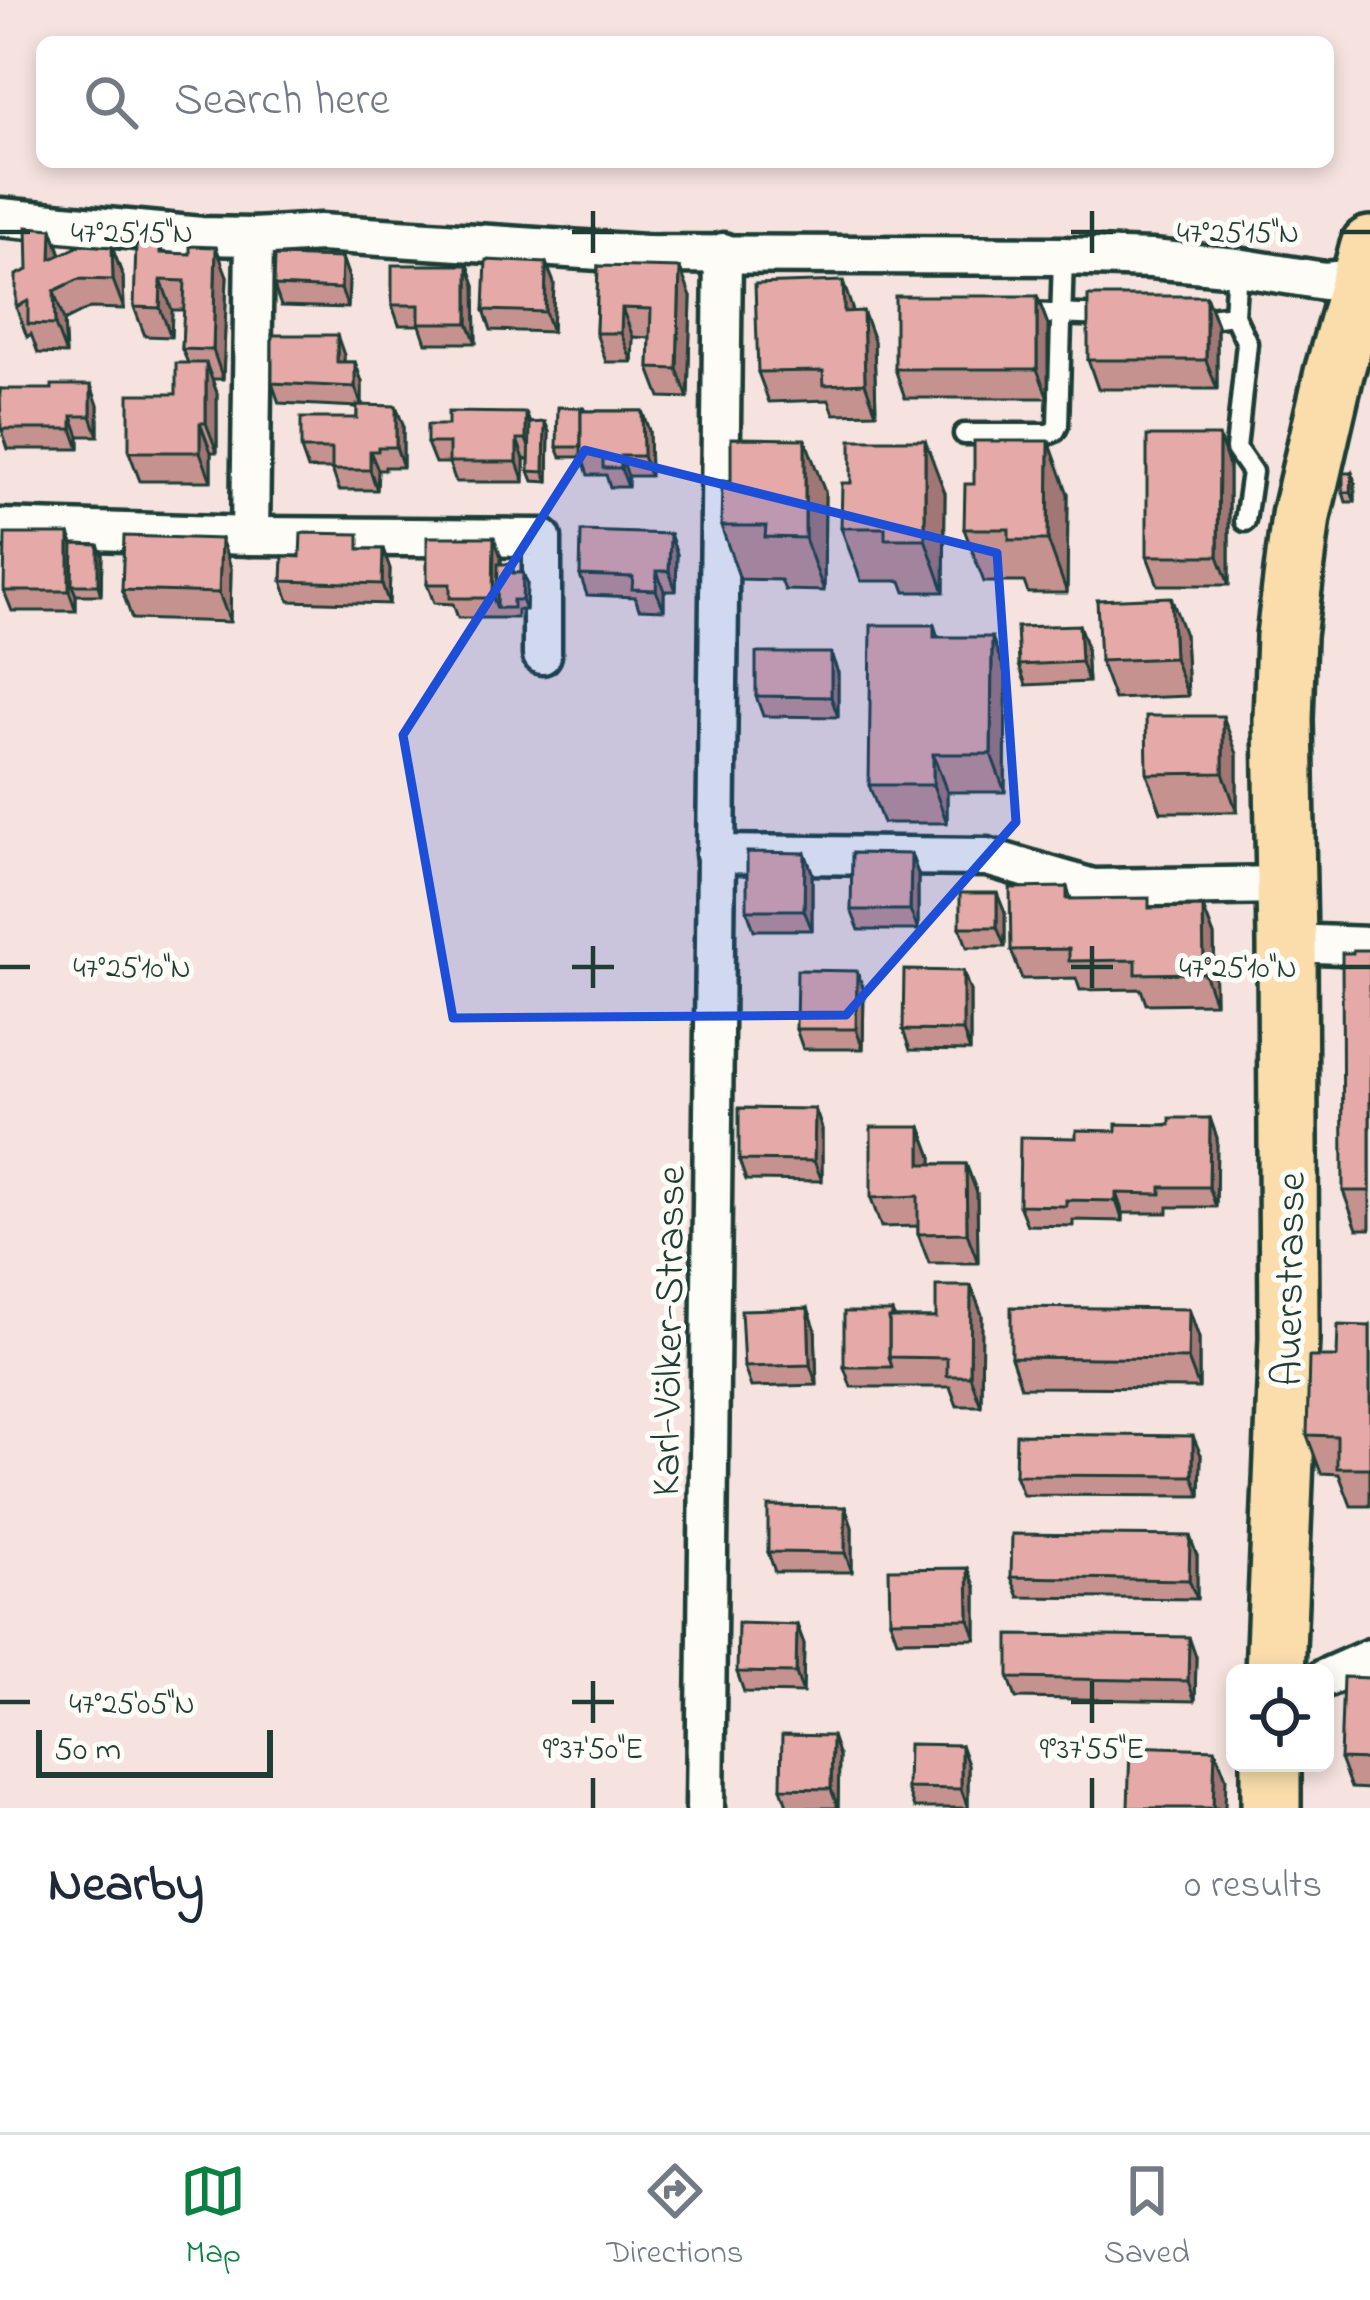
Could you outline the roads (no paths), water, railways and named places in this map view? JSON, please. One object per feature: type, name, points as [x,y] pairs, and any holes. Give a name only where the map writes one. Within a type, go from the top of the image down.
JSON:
[{"type":"main road","name":"Auerstrasse","points":[[1275,1664],[1288,1338],[1286,636],[1301,516],[1334,373],[1367,267]]},
{"type":"main road","points":[[1271,1772],[1271,1808]]},
{"type":"street","points":[[0,217],[201,236],[320,233],[645,254],[1150,259],[1324,281],[1367,267]]},
{"type":"street","points":[[250,536],[254,237]]},
{"type":"street","name":"Karl-Völker-Strasse","points":[[705,1808],[723,252]]},
{"type":"street","points":[[0,528],[542,538],[542,655]]},
{"type":"street","points":[[715,854],[987,856],[1093,888],[1286,885]]},
{"type":"street","points":[[1288,943],[1370,946]]},
{"type":"street","points":[[1334,1674],[1370,1658]]},
{"type":"lane","points":[[964,434],[1055,431],[1063,256]]},
{"type":"lane","points":[[1237,267],[1234,315],[1246,344],[1237,449],[1252,472],[1245,521]]},
{"type":"lane","points":[[1015,313],[1130,317]]},
{"type":"lane","points":[[1177,319],[1234,315]]}]
